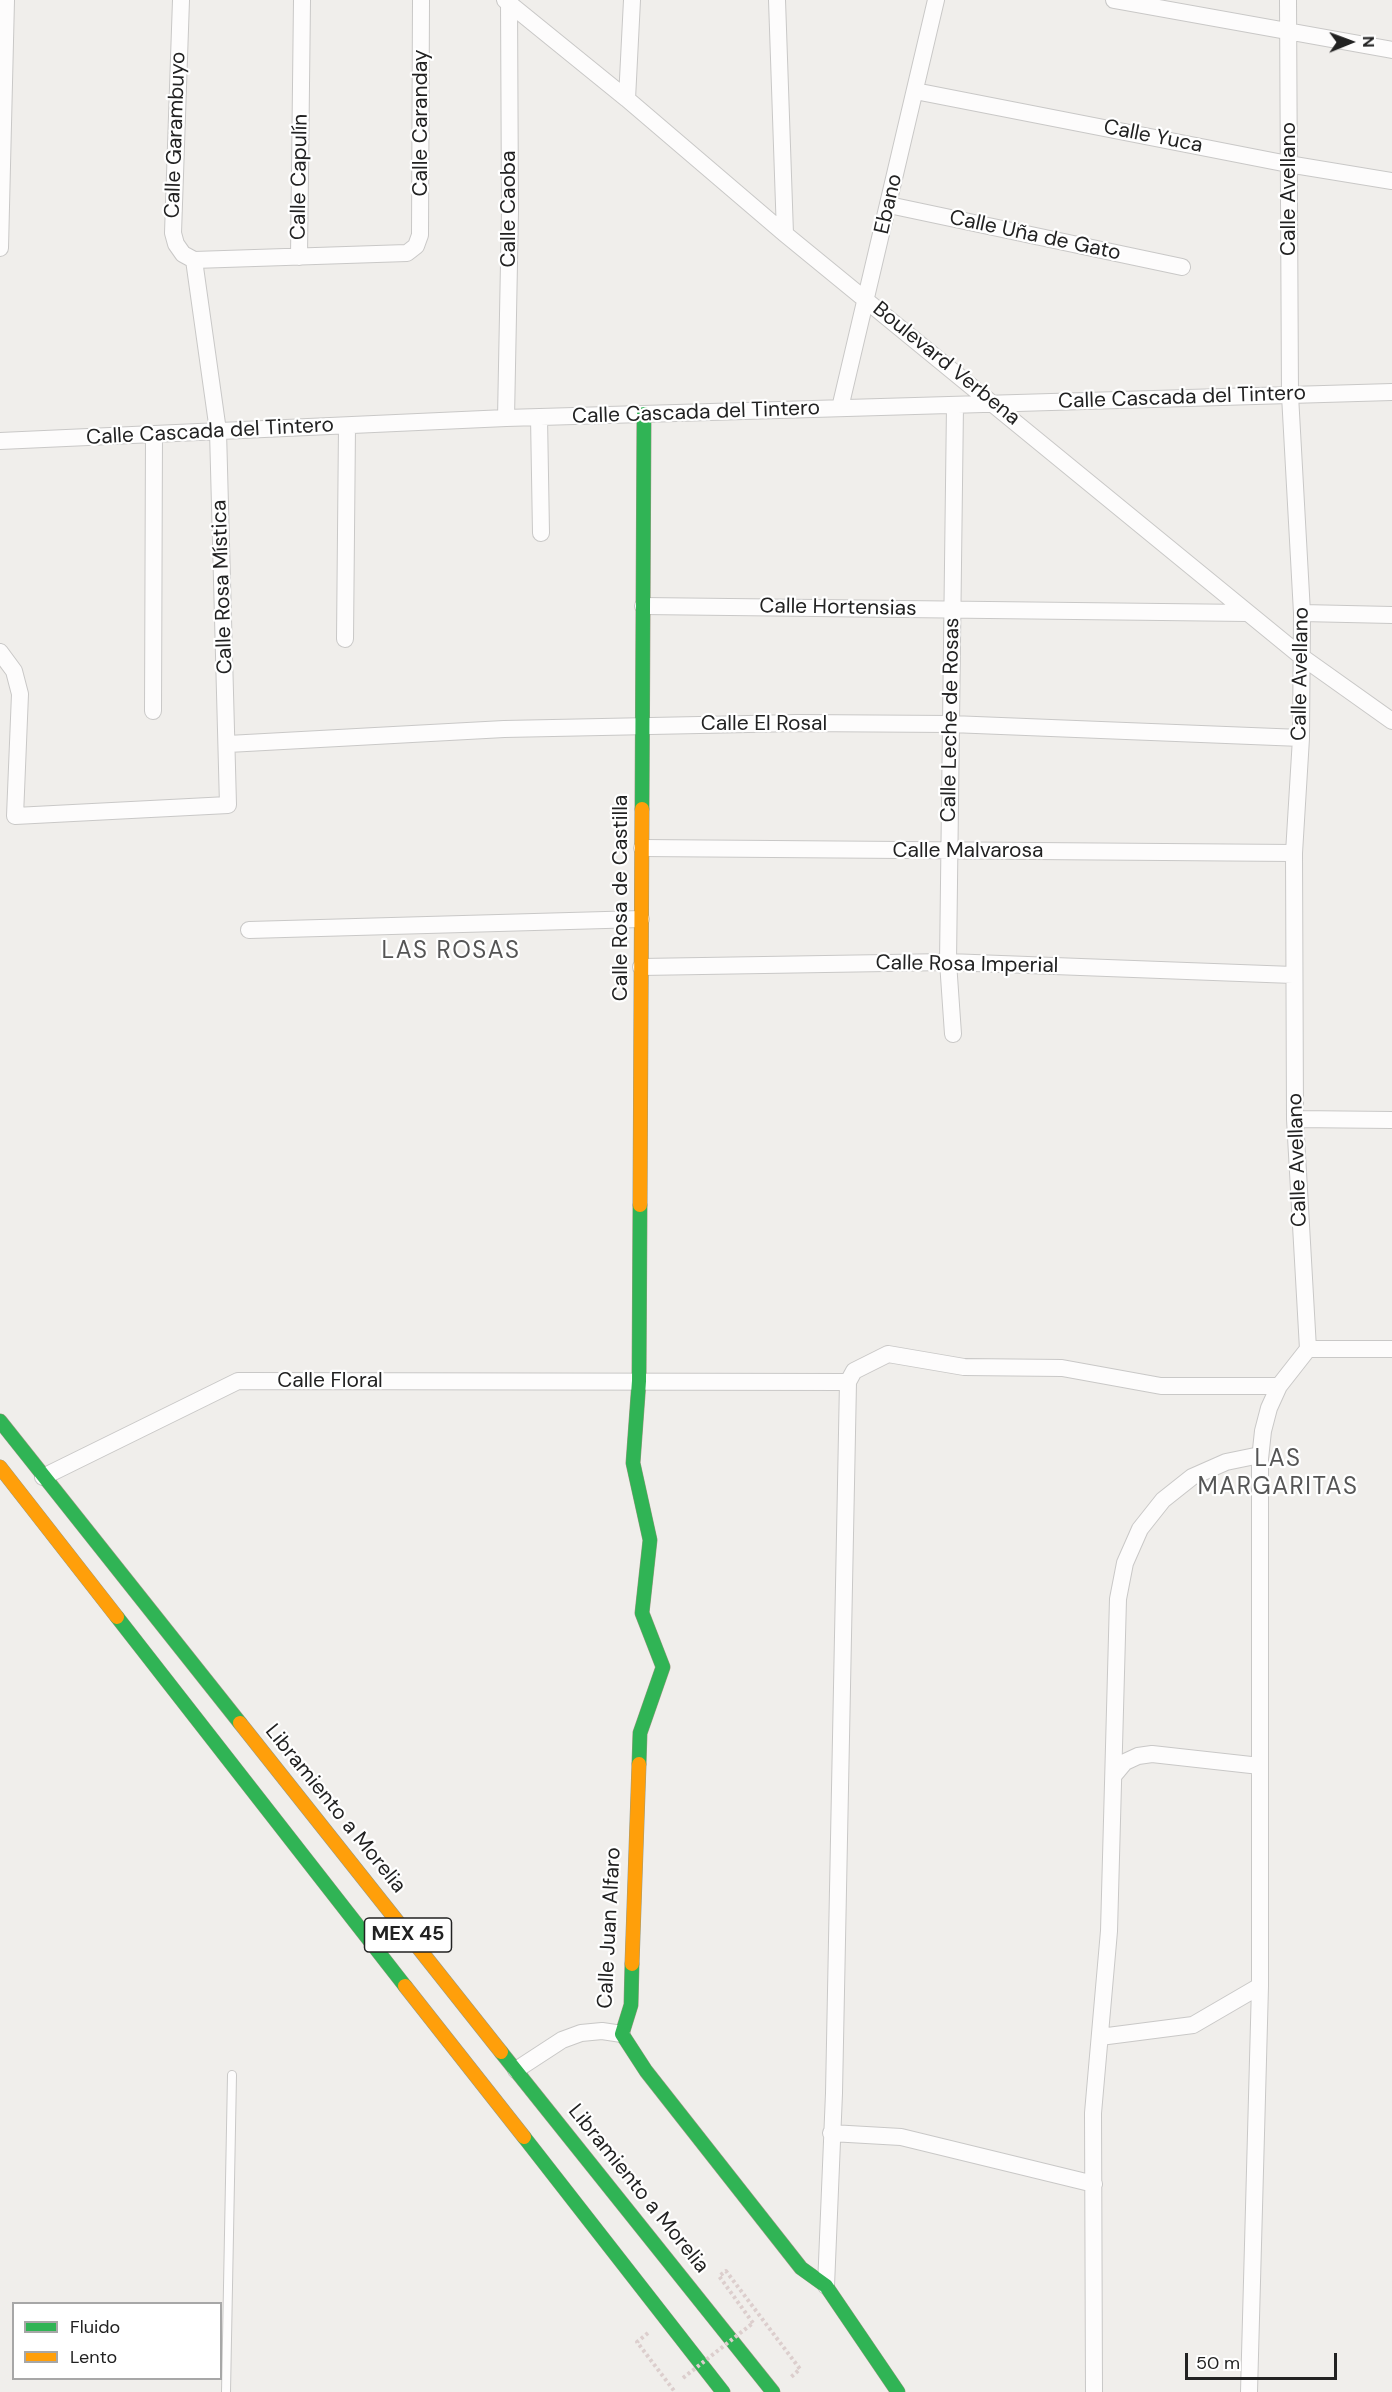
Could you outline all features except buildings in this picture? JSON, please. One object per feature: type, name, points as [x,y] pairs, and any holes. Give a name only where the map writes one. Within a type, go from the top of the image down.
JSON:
[{"type":"main road","name":"Calle Rosa de Castilla","points":[[639,1381],[644,414]]},
{"type":"main road","name":"Calle Juan Alfaro","points":[[639,1381],[633,1463],[650,1540],[642,1613],[663,1667],[640,1733],[631,2005],[622,2034],[646,2071],[801,2268],[826,2286],[898,2392]]},
{"type":"main road","name":"Libramiento a Morelia","points":[[0,1420],[42,1477],[516,2070],[778,2388]]},
{"type":"main road","name":"MEX 45","points":[[0,1467],[723,2392]]},
{"type":"street","points":[[0,248],[6,0]]},
{"type":"street","name":"Calle Garambuyo","points":[[181,0],[173,233],[176,244],[183,254],[194,260]]},
{"type":"street","name":"Calle Capulín","points":[[194,260],[299,257],[302,0]]},
{"type":"street","name":"Calle Caranday","points":[[299,257],[407,252],[416,246],[420,235],[421,0]]},
{"type":"street","points":[[627,99],[632,0]]},
{"type":"street","points":[[777,0],[785,234]]},
{"type":"street","name":"Ebano","points":[[840,408],[936,0]]},
{"type":"street","points":[[1114,0],[1392,50]]},
{"type":"street","name":"Calle Avellano","points":[[1288,0],[1290,395],[1302,613],[1301,738],[1294,853],[1295,1119],[1308,1348]]},
{"type":"street","name":"Boulevard Verbena","points":[[508,1],[785,234],[1302,657],[1392,721]]},
{"type":"street","name":"Calle Caoba","points":[[506,418],[510,211],[508,1]]},
{"type":"street","name":"Calle Yuca","points":[[915,91],[1288,164],[1392,182]]},
{"type":"street","name":"Calle Uña de Gato","points":[[889,205],[1182,267]]},
{"type":"street","points":[[194,260],[218,431]]},
{"type":"street","name":"Calle Cascada del Tintero","points":[[0,441],[506,418],[1392,392]]},
{"type":"street","name":"Calle Leche de Rosas","points":[[953,1034],[948,962],[955,405]]},
{"type":"street","points":[[539,417],[541,532]]},
{"type":"street","points":[[345,639],[346,426]]},
{"type":"street","name":"Calle Rosa Mística","points":[[0,652],[14,671],[20,694],[15,816],[228,805],[218,431]]},
{"type":"street","points":[[153,711],[154,434]]},
{"type":"street","name":"Calle Hortensias","points":[[643,606],[1248,613]]},
{"type":"street","points":[[1302,613],[1392,615]]},
{"type":"street","name":"Calle El Rosal","points":[[228,744],[493,729],[642,725],[951,724],[1301,738]]},
{"type":"street","name":"Calle Malvarosa","points":[[642,848],[1294,853]]},
{"type":"street","points":[[249,930],[641,920]]},
{"type":"street","name":"Calle Rosa Imperial","points":[[641,967],[948,962],[1293,975]]},
{"type":"street","points":[[1295,1119],[1392,1120]]},
{"type":"street","points":[[1249,2392],[1260,1986],[1260,1455],[1263,1431],[1269,1408],[1279,1386],[1308,1348],[1392,1349]]},
{"type":"street","points":[[826,2286],[835,2070],[848,1382],[854,1371],[888,1354],[964,1367],[1062,1368],[1161,1386],[1279,1386]]},
{"type":"street","name":"Calle Floral","points":[[42,1477],[238,1382],[848,1382]]},
{"type":"street","points":[[1094,2392],[1094,2114],[1109,1931],[1118,1599],[1125,1563],[1132,1546],[1140,1529],[1163,1500],[1192,1477],[1226,1462],[1260,1455]]},
{"type":"street","points":[[1115,1774],[1125,1762],[1138,1756],[1152,1754],[1260,1766]]},
{"type":"street","points":[[1100,2037],[1193,2025],[1260,1986]]},
{"type":"street","points":[[516,2070],[562,2040],[581,2033],[602,2031],[622,2034]]},
{"type":"street","points":[[831,2133],[900,2137],[1094,2184]]},
{"type":"lane","points":[[226,2392],[232,2075]]},
{"type":"path","points":[[676,2369],[683,2378],[753,2323],[719,2276],[726,2271],[800,2369],[778,2388]]},
{"type":"path","points":[[655,2342],[648,2332],[637,2342],[675,2392]]},
{"type":"traffic: fast","points":[[642,809],[644,414]]},
{"type":"traffic: fast","points":[[639,1764],[640,1733],[663,1667],[642,1613],[650,1540],[633,1463],[639,1381],[640,1205]]},
{"type":"traffic: fast","points":[[0,1421],[240,1723]]},
{"type":"traffic: fast","points":[[117,1617],[405,1986]]},
{"type":"traffic: fast","points":[[632,1964],[631,2005],[622,2034],[646,2071],[801,2268],[826,2286],[898,2392]]},
{"type":"traffic: fast","points":[[501,2052],[773,2392]]},
{"type":"traffic: fast","points":[[524,2137],[723,2392]]},
{"type":"traffic: slow","points":[[640,1205],[642,809]]},
{"type":"traffic: slow","points":[[0,1467],[117,1617]]},
{"type":"traffic: slow","points":[[240,1723],[501,2052]]},
{"type":"traffic: slow","points":[[632,1964],[639,1764]]},
{"type":"traffic: slow","points":[[405,1986],[524,2137]]},
{"type":"district","name":"LAS ROSAS","points":[[451,952]]},
{"type":"district","name":"LAS MARGARITAS","points":[[1278,1474]]}]
